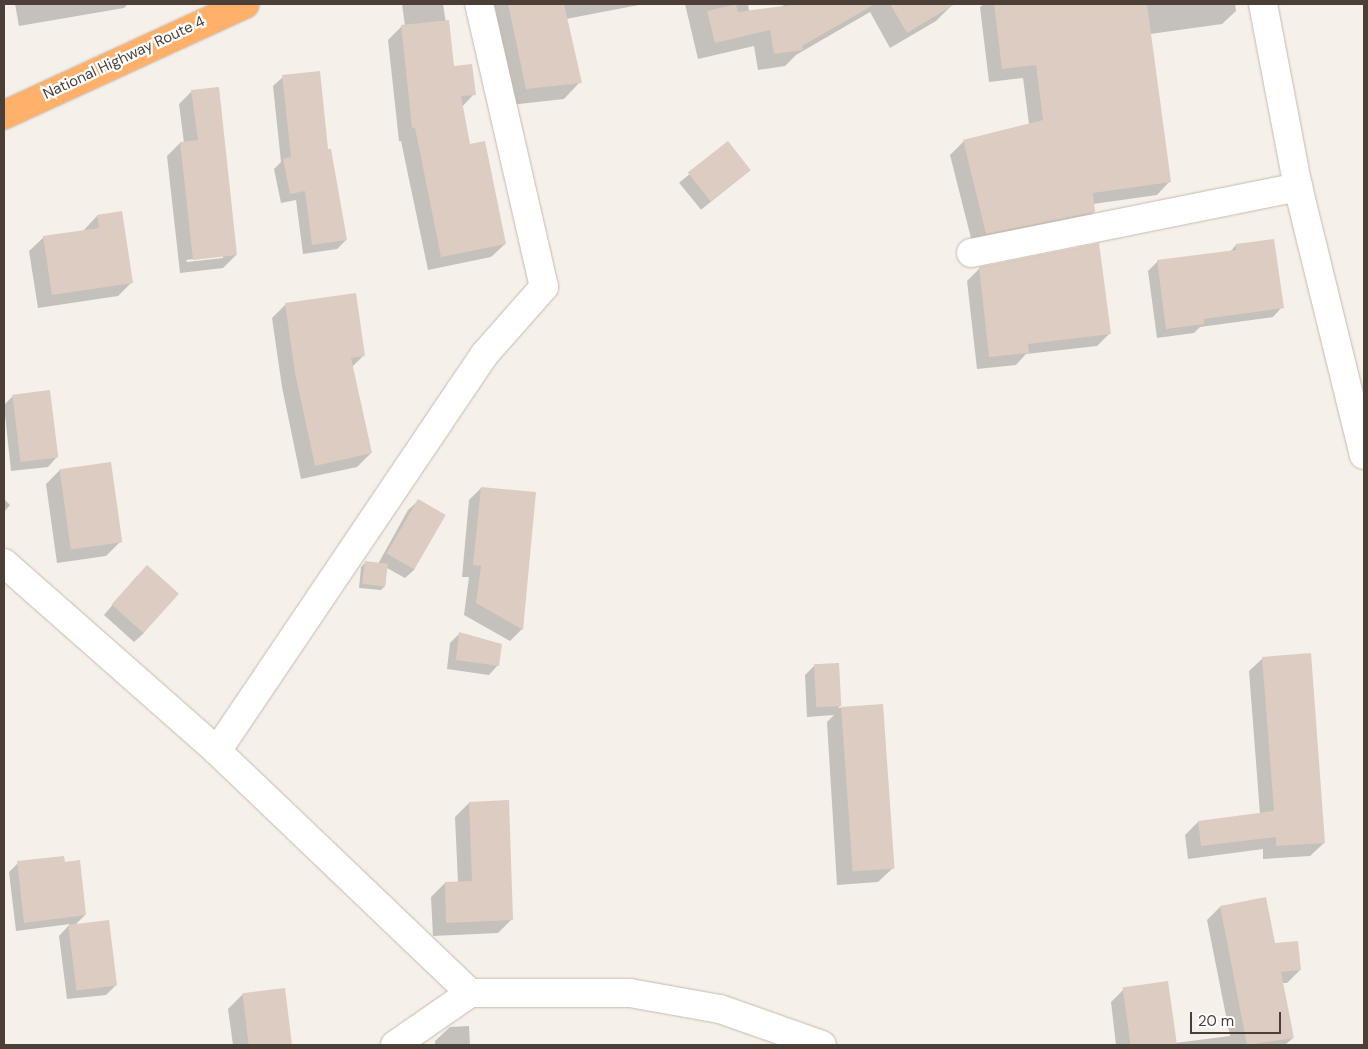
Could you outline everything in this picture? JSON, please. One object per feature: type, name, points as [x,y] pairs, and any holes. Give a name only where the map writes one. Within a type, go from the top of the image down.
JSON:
[{"type":"highway","name":"National Highway Route 4","points":[[4,115],[245,4]]},
{"type":"street","points":[[217,751],[478,363],[544,287],[479,4]]},
{"type":"street","points":[[1263,4],[1298,187],[1364,455]]},
{"type":"street","points":[[971,254],[1298,187]]},
{"type":"street","points":[[4,563],[217,751],[470,992]]},
{"type":"street","points":[[395,1045],[470,992],[630,993],[720,1009],[822,1045]]},
{"type":"building","points":[[508,4],[564,4],[582,83],[526,89]]},
{"type":"building","points":[[736,4],[738,12],[799,4],[875,4],[802,46],[803,50],[774,54],[770,30],[715,43],[707,11]]},
{"type":"building","points":[[890,4],[955,4],[907,33]]},
{"type":"building","points":[[994,4],[1147,4],[1171,182],[1093,193],[1095,212],[986,234],[963,140],[1043,120],[1036,65],[1002,69]]},
{"type":"building","points":[[449,20],[454,66],[472,64],[476,95],[461,96],[470,144],[485,141],[506,244],[441,257],[415,128],[412,128],[401,25]]},
{"type":"building","points":[[320,71],[328,149],[331,149],[347,240],[312,245],[305,191],[290,194],[283,159],[291,157],[282,75]]},
{"type":"building","points":[[219,87],[237,255],[193,260],[180,142],[198,140],[191,90]]},
{"type":"building","points":[[728,141],[751,170],[711,202],[688,172]]},
{"type":"building","points":[[122,211],[133,283],[52,295],[43,236],[99,228],[97,215]]},
{"type":"building","points":[[1274,239],[1284,308],[1204,319],[1204,324],[1166,329],[1157,260],[1236,250],[1236,244]]},
{"type":"building","points":[[1099,243],[1111,334],[1028,344],[1029,353],[989,357],[979,267]]},
{"type":"building","points":[[356,293],[365,356],[351,358],[372,453],[315,466],[295,373],[285,303]]},
{"type":"building","points":[[50,390],[58,457],[21,462],[12,395]]},
{"type":"building","points":[[111,462],[122,542],[71,549],[60,469]]},
{"type":"building","points":[[481,487],[536,492],[523,630],[476,603],[481,566],[473,565]]},
{"type":"building","points":[[418,499],[446,515],[414,570],[387,554]]},
{"type":"building","points":[[365,561],[388,564],[385,587],[362,584]]},
{"type":"building","points":[[147,565],[179,594],[143,633],[112,604]]},
{"type":"building","points":[[459,632],[502,644],[499,666],[456,660]]},
{"type":"building","points":[[1311,653],[1325,843],[1276,846],[1276,837],[1201,846],[1198,821],[1274,811],[1262,657]]},
{"type":"building","points":[[839,663],[841,706],[816,707],[814,664]]},
{"type":"building","points":[[883,704],[895,869],[853,872],[841,707]]},
{"type":"building","points":[[509,800],[513,920],[446,923],[445,882],[472,881],[469,802]]},
{"type":"building","points":[[64,856],[65,862],[80,860],[86,915],[24,923],[17,861]]},
{"type":"building","points":[[1266,897],[1275,943],[1298,941],[1301,970],[1281,972],[1294,1038],[1247,1045],[1220,906]]},
{"type":"building","points":[[109,920],[117,986],[76,991],[68,925]]},
{"type":"building","points":[[1168,981],[1177,1045],[1131,1045],[1122,987]]},
{"type":"building","points":[[285,988],[292,1045],[249,1045],[242,993]]}]
